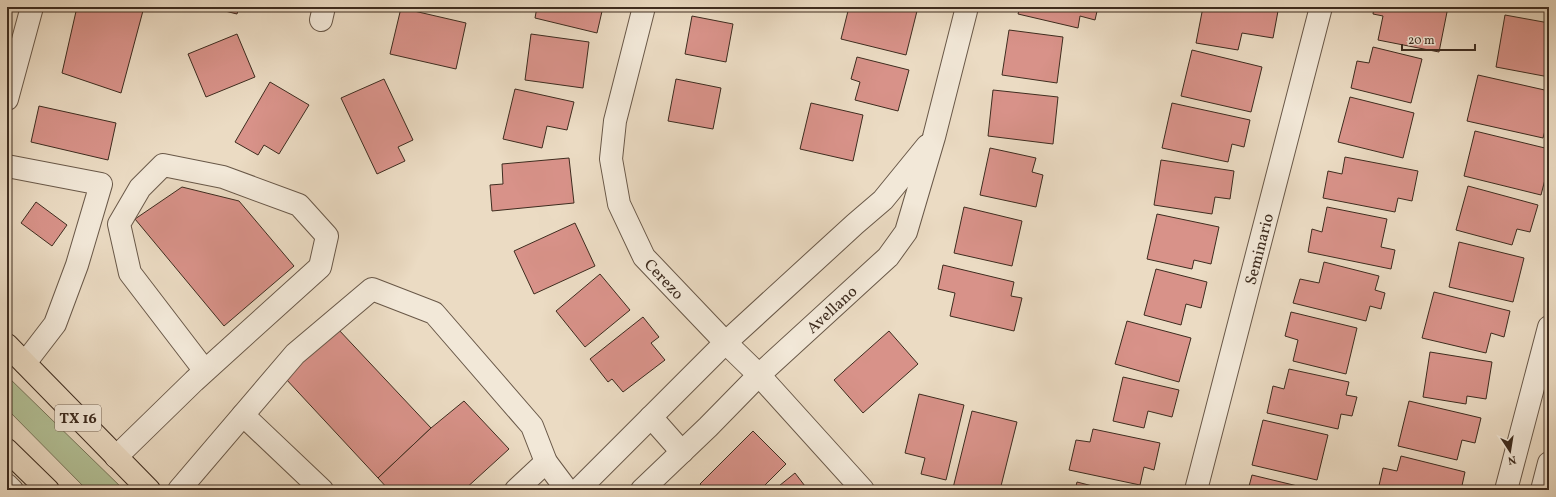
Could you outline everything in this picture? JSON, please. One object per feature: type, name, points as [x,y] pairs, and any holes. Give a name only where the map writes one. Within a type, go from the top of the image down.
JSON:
[{"type":"main road","name":"TX 16","points":[[7,345],[149,490]]},
{"type":"main road","points":[[7,450],[48,490]]},
{"type":"street","points":[[7,99],[32,7]]},
{"type":"street","name":"Cerezo","points":[[644,7],[616,121],[611,159],[619,204],[644,257],[726,343],[759,375],[863,490]]},
{"type":"street","name":"Avellano","points":[[642,490],[759,375],[888,257],[906,232],[934,137],[967,7]]},
{"type":"street","name":"Seminario","points":[[1196,490],[1320,7]]},
{"type":"street","name":"Avellano","points":[[578,490],[726,343],[883,200],[934,137]]},
{"type":"street","points":[[116,457],[205,371],[320,267],[327,236],[298,205],[223,176],[164,165],[140,188],[119,224],[130,273],[205,371]]},
{"type":"street","points":[[7,166],[101,184],[77,265],[56,324],[25,363]]},
{"type":"street","points":[[179,490],[295,354],[372,289],[434,313],[532,426],[546,462],[567,490]]},
{"type":"street","points":[[1506,490],[1549,327]]},
{"type":"street","points":[[243,415],[322,490]]},
{"type":"street","points":[[651,417],[682,452]]},
{"type":"street","points":[[516,490],[546,462]]},
{"type":"street","points":[[1542,490],[1549,463]]},
{"type":"street","points":[[7,485],[12,490]]},
{"type":"green space","points":[[7,376],[124,490],[87,490],[7,409]]},
{"type":"building","points":[[77,7],[144,7],[121,93],[62,73]]},
{"type":"building","points":[[209,7],[239,7],[237,14]]},
{"type":"building","points":[[537,7],[603,7],[597,33],[535,18]]},
{"type":"building","points":[[849,7],[918,7],[906,55],[841,39]]},
{"type":"building","points":[[1020,7],[1098,7],[1095,20],[1080,16],[1078,28],[1018,14]]},
{"type":"building","points":[[1203,7],[1257,7],[1278,11],[1273,38],[1242,33],[1238,50],[1196,43]]},
{"type":"building","points":[[1374,7],[1448,7],[1439,52],[1378,40],[1383,16],[1373,14]]},
{"type":"building","points":[[401,8],[466,23],[456,69],[390,54]]},
{"type":"building","points":[[1505,15],[1549,23],[1549,77],[1496,67]]},
{"type":"building","points":[[692,16],[733,24],[726,62],[685,54]]},
{"type":"building","points":[[1009,30],[1063,37],[1057,83],[1002,75]]},
{"type":"building","points":[[237,34],[255,77],[206,97],[188,54]]},
{"type":"building","points":[[531,34],[589,42],[583,88],[525,80]]},
{"type":"building","points":[[1373,47],[1422,59],[1411,103],[1351,88],[1357,61],[1369,63]]},
{"type":"building","points":[[1192,50],[1262,67],[1251,112],[1181,96]]},
{"type":"building","points":[[857,57],[909,70],[898,111],[855,100],[860,82],[851,79]]},
{"type":"building","points":[[1478,75],[1549,91],[1549,119],[1543,138],[1467,121]]},
{"type":"building","points":[[384,79],[413,140],[398,147],[405,161],[377,174],[341,98]]},
{"type":"building","points":[[676,79],[721,88],[713,129],[668,121]]},
{"type":"building","points":[[270,82],[309,105],[279,154],[264,145],[258,155],[235,142]]},
{"type":"building","points":[[515,89],[574,102],[567,130],[547,126],[542,148],[503,139]]},
{"type":"building","points":[[993,90],[1058,97],[1053,144],[988,136]]},
{"type":"building","points":[[1350,97],[1414,113],[1403,158],[1338,142]]},
{"type":"building","points":[[811,103],[863,115],[853,161],[800,149]]},
{"type":"building","points":[[1172,103],[1250,120],[1244,147],[1232,144],[1228,162],[1162,148]]},
{"type":"building","points":[[39,106],[116,123],[108,160],[31,142]]},
{"type":"building","points":[[1475,131],[1549,149],[1549,164],[1541,195],[1464,176]]},
{"type":"building","points":[[990,148],[1036,158],[1032,172],[1043,175],[1036,207],[980,195]]},
{"type":"building","points":[[1345,157],[1418,171],[1412,201],[1398,198],[1395,212],[1323,198],[1328,171],[1342,174]]},
{"type":"building","points":[[569,158],[574,203],[492,211],[490,185],[503,184],[502,164]]},
{"type":"building","points":[[1161,160],[1234,171],[1230,199],[1215,197],[1212,214],[1154,205]]},
{"type":"building","points":[[1468,186],[1538,205],[1530,232],[1517,229],[1512,245],[1456,230]]},
{"type":"building","points":[[182,187],[239,201],[294,266],[224,326],[135,219]]},
{"type":"building","points":[[36,202],[67,225],[52,246],[21,223]]},
{"type":"building","points":[[964,207],[1022,221],[1012,266],[954,253]]},
{"type":"building","points":[[1327,207],[1387,219],[1381,247],[1395,250],[1391,269],[1308,252],[1312,229],[1322,232]]},
{"type":"building","points":[[1157,214],[1219,227],[1211,264],[1194,260],[1192,269],[1147,259]]},
{"type":"building","points":[[575,223],[595,266],[534,294],[514,251]]},
{"type":"building","points":[[1459,242],[1524,258],[1513,302],[1449,287]]},
{"type":"building","points":[[1324,262],[1379,276],[1375,290],[1385,293],[1381,309],[1370,306],[1366,321],[1293,303],[1300,279],[1319,283]]},
{"type":"building","points":[[943,265],[1014,282],[1011,296],[1022,298],[1014,331],[950,316],[955,293],[938,289]]},
{"type":"building","points":[[1156,269],[1207,282],[1201,308],[1186,304],[1181,325],[1144,315]]},
{"type":"building","points":[[600,274],[630,310],[585,347],[556,311]]},
{"type":"building","points":[[1434,292],[1510,311],[1504,337],[1491,333],[1486,353],[1422,338]]},
{"type":"building","points":[[1291,312],[1357,328],[1346,374],[1293,361],[1298,340],[1285,336]]},
{"type":"building","points":[[643,317],[659,337],[651,343],[665,360],[623,392],[612,379],[608,382],[590,359]]},
{"type":"building","points":[[1127,321],[1191,338],[1179,382],[1115,364]]},
{"type":"building","points":[[338,329],[431,428],[378,478],[285,378]]},
{"type":"building","points":[[889,331],[918,364],[863,413],[834,380]]},
{"type":"building","points":[[1430,352],[1492,362],[1486,399],[1467,396],[1466,404],[1423,397]]},
{"type":"building","points":[[1289,369],[1349,382],[1346,395],[1357,397],[1352,416],[1341,414],[1338,429],[1267,413],[1273,386],[1284,389]]},
{"type":"building","points":[[1123,377],[1179,390],[1172,417],[1148,411],[1144,428],[1113,421]]},
{"type":"building","points":[[919,394],[964,405],[946,480],[921,474],[925,458],[905,453]]},
{"type":"building","points":[[464,401],[509,449],[464,490],[389,490],[378,478],[431,428]]},
{"type":"building","points":[[1409,401],[1481,418],[1475,443],[1462,440],[1457,460],[1398,446]]},
{"type":"building","points":[[972,411],[1017,422],[1000,490],[963,490],[953,488]]},
{"type":"building","points":[[1263,420],[1328,435],[1317,480],[1252,465]]},
{"type":"building","points":[[1093,429],[1160,443],[1154,470],[1144,467],[1140,485],[1069,470],[1076,440],[1090,442]]},
{"type":"building","points":[[753,431],[786,464],[760,490],[705,490],[700,484]]},
{"type":"building","points":[[1401,456],[1465,472],[1461,490],[1378,490],[1383,468],[1397,471]]},
{"type":"building","points":[[795,473],[808,490],[774,490]]},
{"type":"building","points":[[1252,475],[1314,490],[1248,490]]},
{"type":"building","points":[[1077,482],[1108,490],[1075,490]]}]
